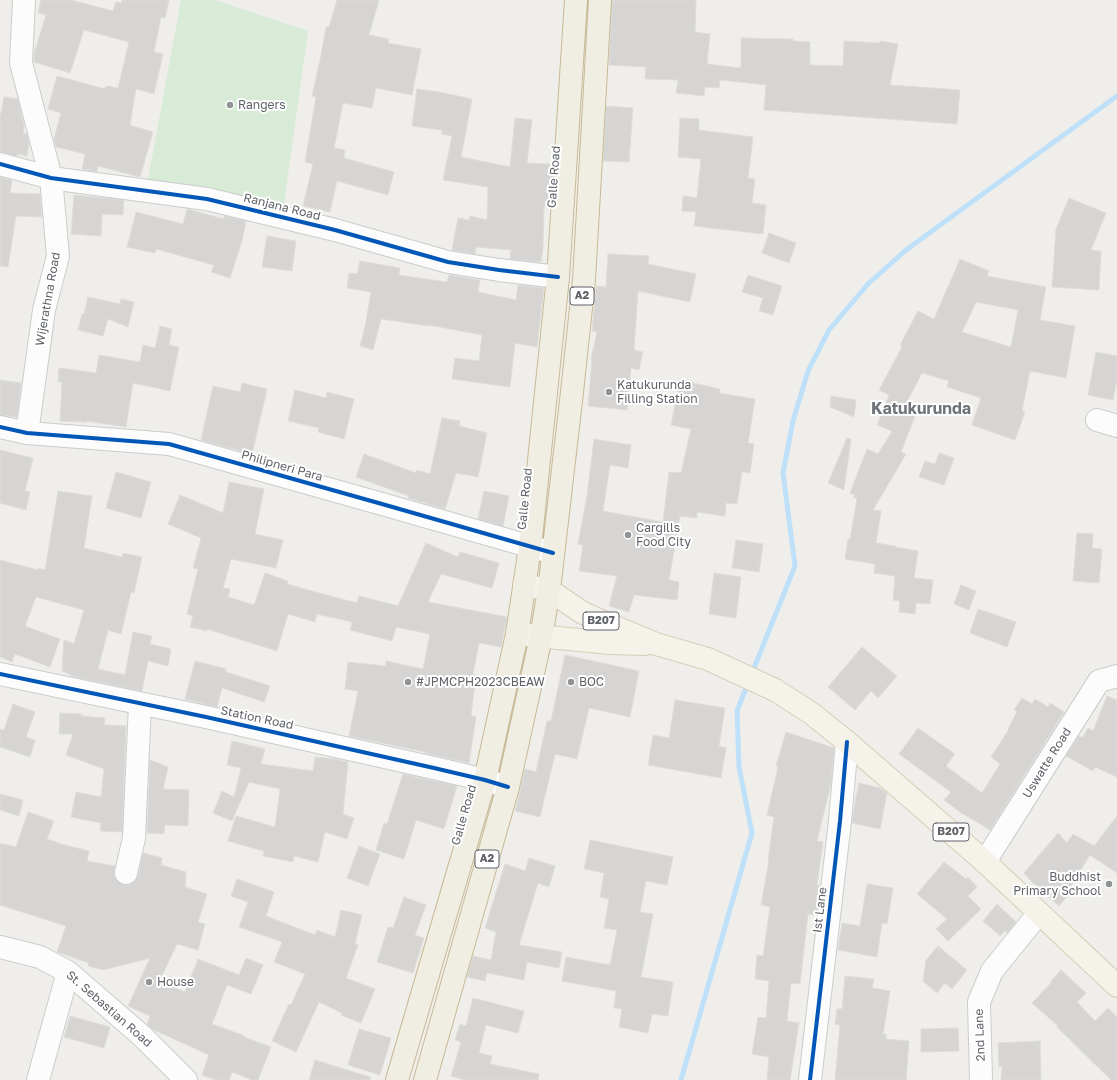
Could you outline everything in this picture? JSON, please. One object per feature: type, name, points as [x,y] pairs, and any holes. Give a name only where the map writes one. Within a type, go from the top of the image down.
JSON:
[{"type":"highway","name":"Galle Road","points":[[397,1080],[485,780],[517,634],[530,547],[558,277],[576,0]]},
{"type":"highway","name":"A2","points":[[425,1080],[508,787],[550,590],[584,280],[600,0]]},
{"type":"highway","points":[[547,389],[572,392]]},
{"type":"main road","points":[[524,586],[550,590]]},
{"type":"main road","name":"B207","points":[[550,590],[583,613],[656,644],[708,659],[776,690],[811,713],[847,742],[985,862],[1117,986]]},
{"type":"main road","points":[[517,634],[541,636]]},
{"type":"main road","name":"B207","points":[[541,636],[610,643],[656,644]]},
{"type":"street","name":"Wijerathna Road","points":[[24,0],[21,63],[51,178],[58,256],[44,310],[27,433]]},
{"type":"street","name":"Ranjana Road","points":[[0,164],[51,178],[207,199],[335,230],[448,262],[558,277]]},
{"type":"street","name":"Philipneri Para","points":[[0,427],[27,433],[168,444],[553,553]]},
{"type":"street","name":"Station Road","points":[[0,674],[485,780],[508,787]]},
{"type":"street","name":"Uswatte Road","points":[[985,862],[1099,681],[1117,676]]},
{"type":"street","points":[[126,873],[134,838],[140,704]]},
{"type":"street","name":"Ist Lane","points":[[810,1080],[840,821],[847,742]]},
{"type":"street","name":"2nd Lane","points":[[981,1080],[979,1002],[992,971],[1039,913]]},
{"type":"street","name":"St. Sebastian Road","points":[[0,947],[40,957],[68,972],[142,1036],[186,1080]]},
{"type":"street","points":[[38,1080],[68,972]]},
{"type":"green space","name":"Rangers","points":[[181,0],[215,0],[308,31],[283,211],[148,179]]},
{"type":"building","points":[[41,0],[71,0],[113,11],[116,2],[121,3],[122,0],[169,0],[165,18],[161,17],[154,52],[163,54],[154,94],[136,89],[130,125],[153,132],[140,177],[98,166],[97,172],[82,169],[85,154],[56,147],[54,139],[61,113],[48,109],[57,76],[105,89],[106,86],[118,88],[129,42],[84,30],[70,73],[34,62],[34,54],[46,15],[38,13]]},
{"type":"building","points":[[337,0],[379,0],[369,35],[389,39],[388,43],[421,49],[412,95],[376,88],[372,108],[343,103],[334,148],[345,150],[344,158],[394,172],[388,195],[337,181],[330,212],[303,206],[313,164],[305,162],[316,97],[312,96],[326,27],[329,27]]},
{"type":"building","points":[[612,0],[696,0],[695,32],[710,34],[707,64],[741,68],[741,38],[793,39],[793,41],[810,42],[810,65],[843,66],[844,41],[880,43],[880,41],[898,44],[890,85],[960,90],[957,124],[764,110],[766,85],[720,80],[719,88],[705,87],[704,96],[676,93],[678,80],[645,79],[646,67],[609,65]]},
{"type":"building","points":[[417,89],[472,99],[461,157],[510,167],[515,118],[532,120],[527,163],[552,164],[550,207],[544,206],[541,262],[510,259],[511,250],[476,247],[475,254],[452,250],[458,218],[469,220],[470,216],[487,220],[488,187],[443,180],[452,136],[442,134],[442,130],[412,126]]},
{"type":"building","points":[[4,97],[18,99],[24,126],[23,133],[27,134],[29,144],[27,156],[18,154],[17,156],[0,152],[0,117]]},
{"type":"building","points":[[606,106],[633,108],[629,162],[603,161]]},
{"type":"building","points":[[680,118],[699,119],[699,130],[753,137],[748,178],[755,179],[752,203],[766,205],[763,234],[694,226],[696,212],[682,211],[683,196],[697,198],[701,159],[678,157]]},
{"type":"building","points":[[0,177],[12,180],[10,193],[40,194],[42,217],[16,216],[8,267],[0,266]]},
{"type":"building","points":[[74,195],[124,200],[123,215],[102,214],[101,236],[71,234]]},
{"type":"building","points":[[1069,198],[1106,213],[1091,250],[1101,251],[1099,290],[1052,287],[1056,229]]},
{"type":"building","points":[[187,209],[224,219],[224,216],[246,221],[242,241],[230,278],[211,272],[214,265],[156,249],[155,253],[127,247],[136,212],[183,224]]},
{"type":"building","points":[[769,233],[796,243],[789,263],[762,253]]},
{"type":"building","points":[[267,236],[296,241],[292,271],[262,267]]},
{"type":"building","points":[[608,254],[649,256],[648,264],[696,274],[690,302],[638,291],[634,350],[643,352],[639,370],[631,368],[627,410],[588,406],[591,359],[597,332],[592,331],[596,286],[606,287]]},
{"type":"building","points":[[960,259],[989,271],[987,276],[1046,287],[1040,320],[1075,326],[1066,378],[1030,371],[1022,411],[1025,412],[1015,440],[972,425],[981,398],[947,387],[949,381],[922,373],[902,411],[915,416],[901,452],[906,454],[873,510],[881,511],[876,543],[918,551],[914,578],[933,580],[930,604],[916,603],[915,614],[899,612],[900,601],[893,600],[895,576],[874,573],[875,564],[845,559],[857,499],[853,497],[855,495],[850,493],[867,449],[878,454],[892,431],[877,425],[889,395],[879,390],[902,347],[900,345],[918,311],[934,319]],"holes":[[[976,302],[1018,310],[1011,347],[962,332]]]},
{"type":"building","points":[[360,261],[400,268],[399,275],[447,282],[449,275],[480,280],[478,292],[516,300],[518,285],[544,288],[537,347],[515,343],[510,387],[452,379],[455,358],[479,361],[482,335],[429,325],[381,319],[373,350],[360,346],[371,292],[347,288],[349,273],[357,274]]},
{"type":"building","points":[[748,275],[782,286],[773,315],[759,311],[763,298],[742,292]]},
{"type":"building","points":[[88,297],[120,304],[121,299],[134,302],[128,327],[108,319],[103,336],[78,330]]},
{"type":"building","points":[[160,326],[172,329],[169,345],[179,347],[170,391],[133,383],[126,427],[86,421],[60,421],[62,382],[58,382],[59,368],[96,373],[99,355],[140,362],[143,345],[155,348]]},
{"type":"building","points":[[1096,352],[1117,356],[1117,379],[1113,400],[1088,395]]},
{"type":"building","points":[[0,380],[21,383],[17,417],[0,415]]},
{"type":"building","points":[[680,380],[720,389],[719,393],[755,399],[748,443],[754,444],[750,473],[742,472],[737,504],[726,503],[725,516],[697,512],[697,518],[680,516],[669,580],[679,582],[677,600],[634,595],[629,612],[609,606],[617,576],[579,571],[583,545],[578,544],[587,496],[594,439],[631,445],[628,468],[610,465],[603,511],[663,522],[669,472],[681,473],[691,429],[671,425]]},
{"type":"building","points":[[242,383],[267,389],[252,454],[201,440],[213,386],[240,392]]},
{"type":"building","points":[[295,390],[326,398],[327,392],[354,399],[344,439],[318,432],[319,428],[288,421]]},
{"type":"building","points":[[831,396],[856,400],[854,417],[830,407]]},
{"type":"building","points":[[442,418],[460,421],[459,426],[487,433],[478,477],[456,473],[445,509],[408,498],[409,496],[356,477],[364,454],[416,473],[417,470],[430,474]]},
{"type":"building","points":[[847,438],[851,439],[844,490],[828,483]]},
{"type":"building","points":[[0,450],[33,458],[25,491],[30,492],[26,510],[0,503]]},
{"type":"building","points":[[939,453],[954,458],[944,485],[919,477],[925,461],[935,464]]},
{"type":"building","points":[[116,472],[151,482],[141,518],[106,508]]},
{"type":"building","points":[[229,482],[264,489],[255,534],[283,540],[276,568],[231,559],[223,588],[230,589],[228,597],[254,605],[265,573],[288,581],[287,584],[357,603],[359,596],[398,606],[426,543],[458,557],[460,552],[499,563],[492,588],[441,574],[428,602],[507,617],[501,647],[479,643],[473,674],[476,675],[471,716],[476,717],[469,763],[349,736],[358,691],[345,689],[348,662],[386,666],[386,661],[423,669],[430,634],[396,627],[392,641],[350,630],[352,622],[317,614],[315,622],[288,614],[277,651],[207,629],[207,631],[190,627],[193,616],[187,614],[198,569],[193,568],[201,538],[168,524],[180,495],[223,513]]},
{"type":"building","points":[[58,491],[92,496],[84,548],[122,557],[123,553],[142,557],[134,593],[131,592],[121,634],[108,630],[98,669],[125,675],[133,632],[152,636],[150,644],[171,649],[168,666],[148,661],[142,691],[71,676],[62,671],[64,640],[74,644],[84,610],[36,597],[25,626],[60,639],[50,667],[15,654],[12,662],[0,657],[0,560],[38,570],[38,568],[45,570]]},
{"type":"building","points":[[484,491],[509,496],[503,526],[478,519]]},
{"type":"building","points":[[1077,533],[1093,534],[1092,548],[1102,549],[1099,583],[1073,581]]},
{"type":"building","points":[[736,540],[763,544],[759,572],[732,568]]},
{"type":"building","points":[[714,573],[741,577],[736,618],[709,614]]},
{"type":"building","points":[[961,585],[976,591],[969,610],[954,604]]},
{"type":"building","points":[[978,609],[1016,622],[1007,647],[970,633]]},
{"type":"building","points":[[862,647],[897,676],[878,698],[871,691],[855,710],[828,687]]},
{"type":"building","points":[[565,655],[639,671],[630,717],[589,708],[577,759],[555,754],[540,817],[515,811],[525,769],[536,772],[547,721],[551,721]]},
{"type":"building","points":[[195,661],[226,669],[226,672],[270,686],[264,702],[222,688],[217,707],[185,699]]},
{"type":"building","points":[[1107,696],[1117,700],[1117,777],[1095,767],[1093,771],[1066,756],[1079,736],[1082,738],[1088,728],[1093,731]]},
{"type":"building","points":[[1022,698],[1032,704],[1035,699],[1048,707],[1050,703],[1064,712],[990,830],[960,812],[944,800],[951,792],[899,754],[918,728],[955,754],[946,766],[982,793],[1000,764],[991,757],[1009,729],[1017,712],[1014,710]]},
{"type":"building","points":[[675,700],[725,708],[719,746],[726,748],[721,778],[648,765],[653,735],[669,738]]},
{"type":"building","points":[[13,704],[35,712],[26,737],[35,740],[30,757],[0,747],[0,729],[4,730]]},
{"type":"building","points":[[60,713],[81,714],[81,716],[105,718],[104,725],[126,726],[122,832],[100,831],[101,823],[71,817],[76,792],[101,797],[104,769],[66,755],[73,734],[59,734]]},
{"type":"building","points":[[786,732],[834,748],[831,784],[817,841],[823,842],[817,885],[820,886],[817,915],[808,914],[800,984],[791,983],[787,1021],[799,1023],[790,1080],[767,1080],[769,1057],[752,1054],[758,1017],[766,1018],[769,981],[755,979],[757,955],[763,956],[770,907],[761,905],[769,861],[774,817],[767,815],[778,767],[776,766]]},
{"type":"building","points":[[232,741],[265,749],[261,764],[313,771],[315,757],[348,762],[343,814],[354,818],[347,839],[325,832],[318,862],[294,856],[293,862],[263,856],[264,851],[228,841],[236,816],[275,827],[280,789],[249,782],[232,821],[213,813],[222,791],[234,797],[241,768],[227,765]]},
{"type":"building","points":[[150,760],[168,767],[163,789],[189,790],[188,826],[165,825],[164,834],[147,833]]},
{"type":"building","points":[[403,774],[457,786],[444,829],[416,820],[404,859],[376,850],[384,823],[387,824]]},
{"type":"building","points":[[859,783],[880,788],[887,793],[880,829],[852,823]]},
{"type":"building","points":[[0,794],[23,800],[19,816],[0,810]]},
{"type":"building","points":[[28,812],[54,821],[47,839],[89,851],[87,861],[115,866],[114,877],[123,885],[130,885],[135,881],[138,876],[143,853],[162,858],[161,865],[186,872],[185,887],[207,894],[198,922],[205,924],[198,950],[177,944],[159,982],[185,992],[198,959],[239,975],[246,958],[263,965],[251,994],[227,985],[212,1024],[271,1047],[258,1080],[252,1080],[232,1072],[229,1080],[216,1080],[202,1075],[209,1055],[152,1029],[147,1024],[150,1016],[128,1006],[150,958],[103,970],[88,966],[89,963],[57,952],[66,926],[0,905],[0,843],[16,847]]},
{"type":"building","points":[[1117,816],[1117,873],[1090,855],[1068,891],[1070,893],[1059,906],[1044,893],[1047,891],[1033,883],[1024,873],[1058,833],[1067,843],[1073,834],[1094,846]]},
{"type":"building","points":[[590,840],[673,857],[667,885],[646,881],[640,912],[653,914],[641,977],[673,982],[668,1016],[652,1014],[648,1033],[619,1027],[622,1009],[614,1008],[616,991],[562,981],[566,957],[610,965],[617,930],[604,928],[609,899],[600,897],[604,873],[584,869]]},
{"type":"building","points":[[359,846],[380,854],[368,886],[347,878]]},
{"type":"building","points":[[529,858],[555,866],[549,887],[538,883],[519,945],[562,952],[559,968],[527,962],[524,980],[487,973],[485,981],[467,977],[473,956],[491,960],[496,932],[485,928],[505,864],[525,871]]},
{"type":"building","points":[[944,862],[966,879],[968,877],[977,887],[968,896],[981,909],[948,941],[936,929],[947,919],[917,894]]},
{"type":"building","points":[[237,879],[274,892],[266,916],[315,935],[317,930],[335,937],[341,910],[362,915],[355,944],[358,945],[346,978],[375,989],[361,1023],[341,1015],[342,1013],[319,1002],[296,1052],[272,1041],[305,974],[274,962],[282,942],[239,927],[248,902],[231,896]]},
{"type":"building","points":[[867,884],[893,888],[887,924],[882,923],[877,957],[838,950],[842,923],[860,926]]},
{"type":"building","points":[[404,897],[426,905],[415,935],[424,938],[413,973],[377,962],[388,927],[393,928]]},
{"type":"building","points":[[997,904],[1016,922],[1007,933],[1005,931],[1000,936],[983,921]]},
{"type":"building","points":[[938,946],[967,970],[952,989],[945,983],[937,993],[923,981],[926,960]]},
{"type":"building","points":[[1061,970],[1086,993],[1077,1002],[1095,1021],[1108,1008],[1117,1017],[1117,1080],[1111,1080],[1057,1027],[1058,1026],[1032,1003]]},
{"type":"building","points":[[845,976],[874,979],[872,988],[890,991],[883,1034],[886,1034],[886,1039],[909,1041],[906,1080],[835,1080],[840,1025],[835,1024],[837,1009],[842,1009]]},
{"type":"building","points":[[473,998],[524,1011],[518,1033],[486,1025],[479,1053],[492,1056],[490,1064],[539,1074],[538,1080],[465,1080],[451,1076],[461,1042],[455,1040],[460,1024],[466,1026]]},
{"type":"building","points":[[70,1016],[110,1027],[104,1048],[64,1037]]},
{"type":"building","points":[[958,1028],[959,1051],[921,1052],[921,1029]]},
{"type":"building","points":[[359,1029],[391,1038],[380,1075],[348,1065]]},
{"type":"building","points":[[1040,1041],[1041,1080],[1001,1080],[1002,1066],[999,1067],[998,1043]]},
{"type":"building","points":[[315,1060],[370,1077],[370,1080],[309,1080]]},
{"type":"waterway","points":[[752,673],[795,566],[783,473],[793,421],[808,371],[829,330],[868,284],[906,250],[1117,96]]},
{"type":"waterway","points":[[681,1080],[752,833],[739,767],[737,711],[748,683]]},
{"type":"cycle path","points":[[0,164],[51,178],[207,199],[335,230],[448,262],[558,277]]},
{"type":"cycle path","points":[[0,427],[27,433],[169,444],[553,553]]},
{"type":"cycle path","points":[[0,674],[206,717],[434,768],[508,787]]},
{"type":"cycle path","points":[[810,1080],[840,821],[847,742]]},
{"type":"place","name":"Rangers","points":[[230,105]]},
{"type":"place","name":"Katukurunda Filling Station","points":[[609,392]]},
{"type":"place","name":"Cargills Food City","points":[[628,535]]},
{"type":"place","name":"#JPMCPH2023CBEAW","points":[[408,682]]},
{"type":"place","name":"BOC","points":[[571,682]]},
{"type":"place","name":"Buddhist Primary School","points":[[1109,884]]},
{"type":"place","name":"House","points":[[149,982]]},
{"type":"district","name":"Katukurunda","points":[[921,409]]}]
